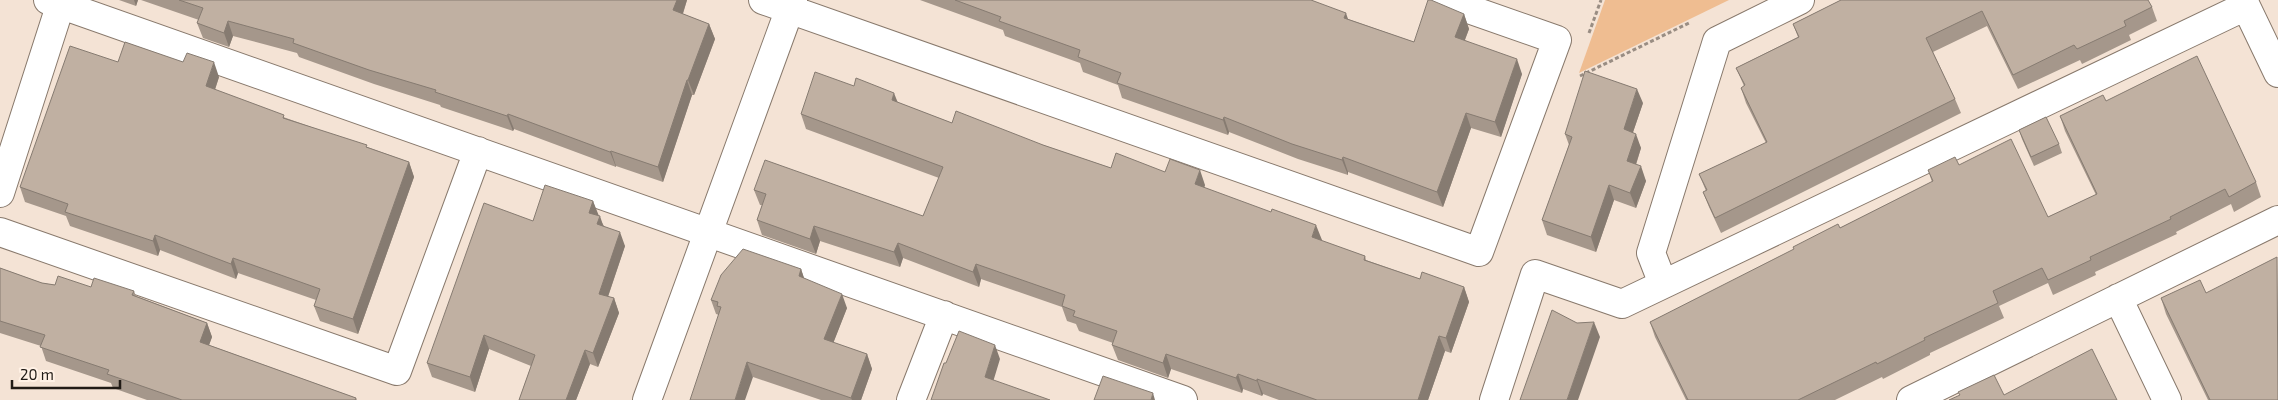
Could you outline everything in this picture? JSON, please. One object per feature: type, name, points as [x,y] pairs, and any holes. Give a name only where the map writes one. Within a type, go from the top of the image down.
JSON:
[{"type":"street","points":[[763,0],[791,4],[1479,252],[1557,40],[1470,5],[1443,0]]},
{"type":"street","points":[[1663,284],[1651,253],[1716,41],[1800,0]]},
{"type":"street","points":[[0,193],[57,2],[1183,400]]},
{"type":"street","points":[[1494,400],[1535,274],[1622,304],[2244,3],[2278,73]]},
{"type":"street","points":[[648,400],[791,4]]},
{"type":"street","points":[[0,232],[397,371],[478,151]]},
{"type":"street","points":[[1911,400],[2278,220]]},
{"type":"street","points":[[2118,298],[2166,400]]},
{"type":"street","points":[[911,400],[944,316]]},
{"type":"path","points":[[1572,80],[1692,21]]},
{"type":"shaded area","points":[[1605,0],[1729,0],[1579,73]]},
{"type":"building","points":[[179,0],[677,0],[673,10],[709,24],[687,80],[658,167],[610,152],[508,114],[507,116],[435,92],[436,90],[369,70],[293,43],[294,39],[228,21],[224,33],[197,23],[203,8]]},
{"type":"building","points":[[955,0],[1311,0],[1346,13],[1344,18],[1414,42],[1428,0],[1431,0],[1464,14],[1455,37],[1517,59],[1495,122],[1466,113],[1437,192],[1343,157],[1342,160],[1292,144],[1224,117],[1223,120],[1117,83],[1121,73],[1078,57],[1080,50],[999,21],[1001,17]]},
{"type":"building","points":[[1841,0],[2148,0],[2152,7],[2124,21],[2126,26],[2077,49],[2074,45],[2013,75],[1982,11],[1926,38],[1955,99],[1715,218],[1703,192],[1707,190],[1699,174],[1767,142],[1741,88],[1745,85],[1736,68],[1799,37],[1793,24]]},
{"type":"building","points":[[125,42],[183,62],[187,53],[214,62],[206,86],[284,115],[283,118],[367,145],[366,147],[409,162],[353,319],[314,306],[320,289],[233,258],[231,264],[155,235],[153,241],[65,212],[68,204],[20,187],[70,46],[118,62]]},
{"type":"building","points":[[2197,56],[2256,182],[2229,197],[2225,189],[2170,217],[2171,219],[2090,257],[2091,260],[2048,280],[2042,268],[1993,291],[1998,303],[1924,338],[1925,340],[1877,364],[1876,362],[1798,400],[1688,400],[1650,322],[1794,249],[1793,247],[1838,224],[1840,228],[1933,181],[1928,170],[1955,157],[1959,165],[2011,139],[2048,217],[2097,194],[2060,116],[2103,95],[2106,101]]},
{"type":"building","points":[[1585,71],[1637,89],[1624,129],[1636,134],[1627,161],[1641,166],[1630,193],[1609,185],[1591,237],[1542,220],[1572,137],[1565,134]]},
{"type":"building","points":[[815,72],[854,86],[856,78],[894,93],[892,100],[952,123],[956,111],[1043,145],[1111,168],[1116,153],[1165,172],[1170,159],[1200,170],[1195,184],[1271,212],[1272,209],[1316,225],[1312,237],[1365,256],[1364,260],[1420,279],[1422,272],[1464,287],[1446,338],[1439,336],[1418,400],[1317,400],[1257,379],[1257,381],[1238,374],[1236,378],[1166,354],[1163,363],[1112,345],[1117,331],[1073,316],[1075,311],[1062,306],[1065,295],[976,264],[973,272],[898,243],[894,252],[814,226],[810,239],[757,220],[766,194],[754,190],[765,160],[923,216],[943,167],[801,114]]},
{"type":"building","points":[[2046,117],[2059,144],[2031,157],[2019,130]]},
{"type":"building","points":[[545,185],[593,201],[589,213],[600,216],[597,224],[620,232],[599,294],[614,298],[593,353],[585,350],[566,400],[519,400],[535,355],[484,335],[470,377],[427,363],[484,203],[533,221]]},
{"type":"building","points":[[743,249],[801,269],[799,276],[842,294],[824,339],[867,354],[851,398],[747,362],[735,400],[690,400],[721,307],[717,306],[718,302],[711,300],[721,275]]},
{"type":"building","points":[[2277,257],[2278,400],[2210,400],[2161,298],[2200,280],[2206,293]]},
{"type":"building","points":[[0,268],[42,283],[55,285],[58,276],[91,287],[94,278],[134,291],[132,295],[207,323],[200,342],[356,398],[355,400],[182,400],[107,374],[109,370],[40,347],[45,335],[0,321]]},
{"type":"building","points":[[1552,310],[1577,323],[1594,322],[1567,400],[1520,400]]},
{"type":"building","points":[[959,331],[995,345],[985,377],[1050,400],[931,400],[944,363],[946,363]]},
{"type":"building","points":[[2092,349],[2117,400],[1949,400],[1960,395],[1958,392],[1994,375],[2004,395]]},
{"type":"building","points":[[1103,376],[1153,393],[1151,400],[1094,400]]}]
